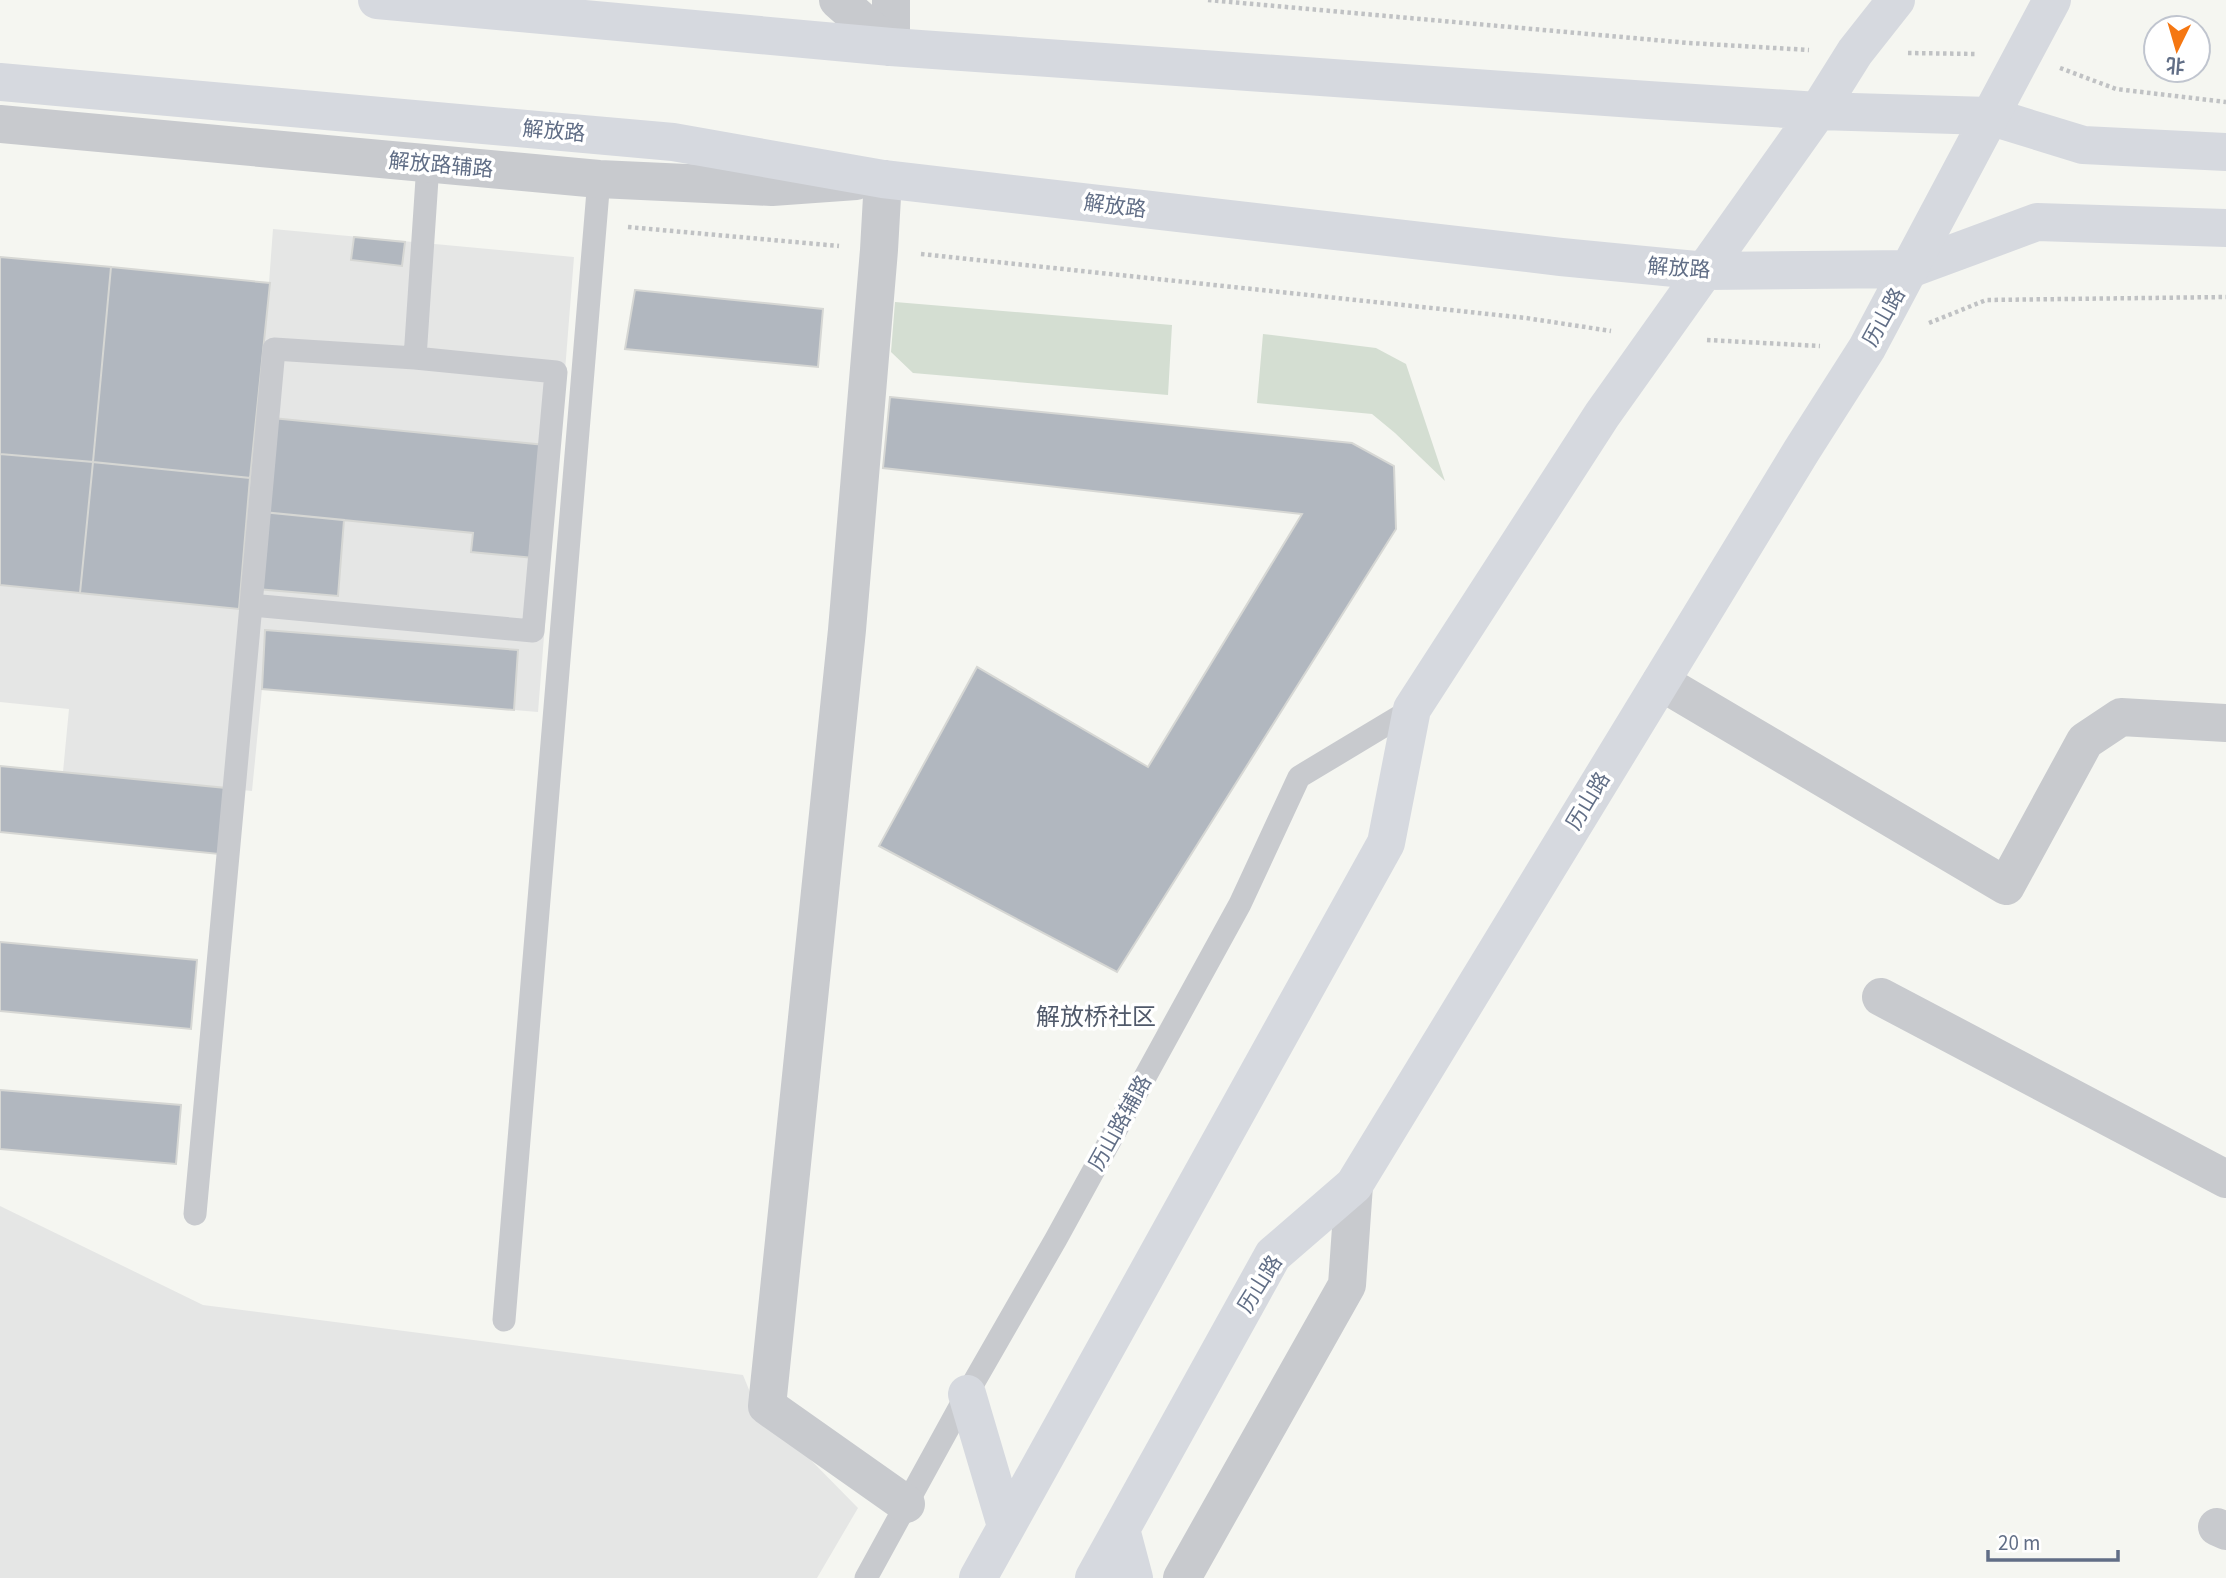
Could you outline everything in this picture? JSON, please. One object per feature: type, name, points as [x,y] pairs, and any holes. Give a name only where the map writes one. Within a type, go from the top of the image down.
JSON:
[{"type":"main road","points":[[377,0],[891,47],[1818,111],[1989,116],[2083,145],[2226,152]]},
{"type":"main road","points":[[978,1578],[1386,843],[1412,709],[1602,415],[1818,111],[1855,52],[1896,0]]},
{"type":"main road","name":"历山路","points":[[1094,1578],[1273,1255],[1354,1185],[1795,461],[1867,348],[2052,0]]},
{"type":"main road","name":"解放路","points":[[0,82],[673,142],[883,179],[1561,257],[1706,271],[1910,269],[2037,222],[2226,228]]},
{"type":"main road","points":[[967,1394],[1006,1526]]},
{"type":"main road","points":[[1121,1529],[1134,1578]]},
{"type":"street","points":[[838,0],[891,47]]},
{"type":"street","points":[[891,0],[891,47]]},
{"type":"street","name":"解放路辅路","points":[[0,124],[599,179],[772,187],[883,179]]},
{"type":"street","points":[[883,179],[847,630],[767,1406],[906,1504]]},
{"type":"street","points":[[1661,682],[2006,886],[2085,741],[2121,717],[2226,723]]},
{"type":"street","points":[[1881,997],[2226,1179]]},
{"type":"street","points":[[1182,1578],[1346,1285],[1354,1185]]},
{"type":"lane","points":[[415,358],[428,164]]},
{"type":"lane","points":[[504,1320],[599,179]]},
{"type":"lane","points":[[195,1214],[274,349],[415,358],[556,372],[533,631],[251,605]]},
{"type":"lane","name":"历山路辅路","points":[[866,1578],[1240,904],[1299,778],[1412,709]]},
{"type":"path","points":[[1208,0],[1689,43],[1855,52],[2024,55],[2116,89],[2226,102]]},
{"type":"path","points":[[597,224],[879,250],[1527,318],[1658,338],[1867,348]]},
{"type":"path","points":[[1927,324],[1986,300],[2226,297]]},
{"type":"shaded area","points":[[273,229],[574,257],[538,712],[262,689],[252,791],[63,772],[69,709],[0,702],[0,257],[269,283]]},
{"type":"shaded area","points":[[895,302],[1172,325],[1168,395],[913,373],[891,352]]},
{"type":"shaded area","points":[[1263,334],[1376,348],[1406,364],[1445,481],[1372,414],[1257,403]]},
{"type":"shaded area","points":[[0,1206],[203,1305],[743,1375],[754,1402],[858,1508],[817,1578],[0,1578]]},
{"type":"building","points":[[354,237],[405,242],[402,266],[351,260]]},
{"type":"building","points":[[0,257],[111,267],[93,462],[0,454]]},
{"type":"building","points":[[111,267],[270,283],[250,478],[93,462]]},
{"type":"building","points":[[635,290],[823,309],[818,367],[625,349]]},
{"type":"building","points":[[890,397],[1352,443],[1394,466],[1396,529],[1117,972],[879,846],[977,667],[1148,767],[1302,514],[883,468]]},
{"type":"building","points":[[272,418],[545,445],[534,558],[471,552],[473,533],[263,512]]},
{"type":"building","points":[[0,454],[93,462],[80,593],[0,585]]},
{"type":"building","points":[[93,462],[250,478],[239,609],[80,593]]},
{"type":"building","points":[[263,512],[344,520],[338,596],[257,589]]},
{"type":"building","points":[[265,630],[518,650],[514,710],[262,689]]},
{"type":"building","points":[[0,766],[226,788],[219,854],[0,832]]},
{"type":"building","points":[[0,942],[197,960],[191,1029],[0,1011]]},
{"type":"building","points":[[0,1090],[181,1105],[176,1164],[0,1149]]},
{"type":"district","name":"解放桥社区","points":[[1096,1017]]}]
